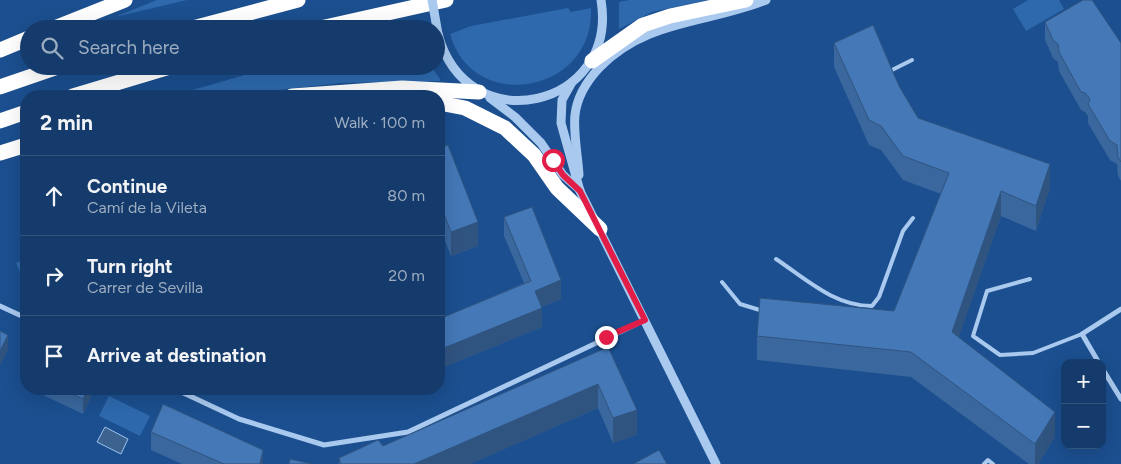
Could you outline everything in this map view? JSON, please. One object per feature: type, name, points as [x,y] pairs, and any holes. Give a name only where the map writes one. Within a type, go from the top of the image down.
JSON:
[{"type":"highway","points":[[75,20],[125,0]]},
{"type":"highway","points":[[223,20],[298,0]]},
{"type":"highway","points":[[356,20],[446,0]]},
{"type":"highway","points":[[592,61],[643,25],[670,16],[746,0]]},
{"type":"highway","points":[[0,50],[20,42]]},
{"type":"highway","points":[[0,87],[35,75]]},
{"type":"highway","points":[[93,90],[143,75]]},
{"type":"highway","points":[[374,90],[402,88],[434,90]]},
{"type":"highway","points":[[445,91],[482,93]]},
{"type":"highway","points":[[445,105],[479,114],[515,136],[542,165],[557,188],[600,229]]},
{"type":"highway","points":[[0,121],[20,114]]},
{"type":"highway","points":[[0,153],[20,147]]},
{"type":"street","points":[[432,0],[436,20]]},
{"type":"street","points":[[580,191],[575,116],[585,85],[602,65],[632,42],[648,33],[748,7],[766,0]]},
{"type":"street","points":[[482,93],[510,99],[537,99],[558,91],[572,82],[592,61],[601,37],[601,3]]},
{"type":"street","points":[[445,52],[449,63],[457,74],[515,117],[541,143],[563,175],[580,191]]},
{"type":"street","points":[[572,82],[562,100],[561,123],[580,191],[716,464]]},
{"type":"street","points":[[0,306],[20,315]]},
{"type":"street","points":[[1097,359],[1082,334],[1121,309]]},
{"type":"street","points":[[188,395],[239,419],[324,445],[408,432],[645,320]]},
{"type":"street","points":[[1106,375],[1121,399]]},
{"type":"lane","points":[[892,70],[912,60]]},
{"type":"lane","points":[[776,259],[838,301],[858,306],[872,306],[879,297],[903,231],[913,218]]},
{"type":"lane","points":[[1030,279],[986,291],[973,336],[1000,356],[1033,354],[1082,334]]},
{"type":"lane","points":[[722,282],[740,304],[766,312]]},
{"type":"lane","points":[[984,464],[988,460],[993,464]]},
{"type":"shaded area","points":[[157,0],[187,0],[115,17]]},
{"type":"shaded area","points":[[629,0],[707,0],[652,12],[619,29],[619,2]]},
{"type":"shaded area","points":[[1028,0],[1059,0],[1064,9],[1026,31],[1013,9]]},
{"type":"shaded area","points":[[568,8],[571,12],[591,8],[587,37],[574,60],[554,75],[530,84],[505,84],[482,76],[463,60],[450,34],[471,26]]},
{"type":"shaded area","points":[[245,75],[437,75],[440,79],[440,81],[341,83],[279,90],[193,90]]},
{"type":"shaded area","points":[[20,261],[20,272],[16,263]]},
{"type":"shaded area","points":[[109,396],[150,416],[140,436],[99,416]]},
{"type":"shaded area","points":[[105,427],[128,439],[121,454],[97,442]]},
{"type":"building","points":[[1083,0],[1092,0],[1121,43],[1121,162],[1118,157],[1117,145],[1110,141],[1088,104],[1090,99],[1085,93],[1081,92],[1045,22]]},
{"type":"building","points":[[873,25],[899,86],[918,118],[1050,164],[1036,206],[1001,191],[952,332],[1055,412],[1035,444],[911,352],[757,336],[760,298],[894,311],[949,173],[903,156],[881,126],[869,120],[834,43]]},
{"type":"building","points":[[448,145],[478,222],[451,232],[445,216],[445,146]]},
{"type":"building","points":[[532,207],[561,280],[535,291],[542,308],[445,348],[445,317],[531,281],[504,217]]},
{"type":"building","points":[[0,331],[8,335],[0,351]]},
{"type":"building","points":[[608,347],[637,410],[613,418],[598,384],[414,464],[341,464],[339,458],[378,440],[383,446]]},
{"type":"building","points":[[75,395],[85,395],[83,399]]},
{"type":"building","points":[[163,404],[263,450],[260,464],[224,464],[151,432]]},
{"type":"building","points":[[659,450],[667,464],[633,464]]},
{"type":"building","points":[[290,459],[312,464],[289,464]]},
{"type":"route","points":[[553,160],[563,175],[580,191],[645,320],[606,337]]}]
